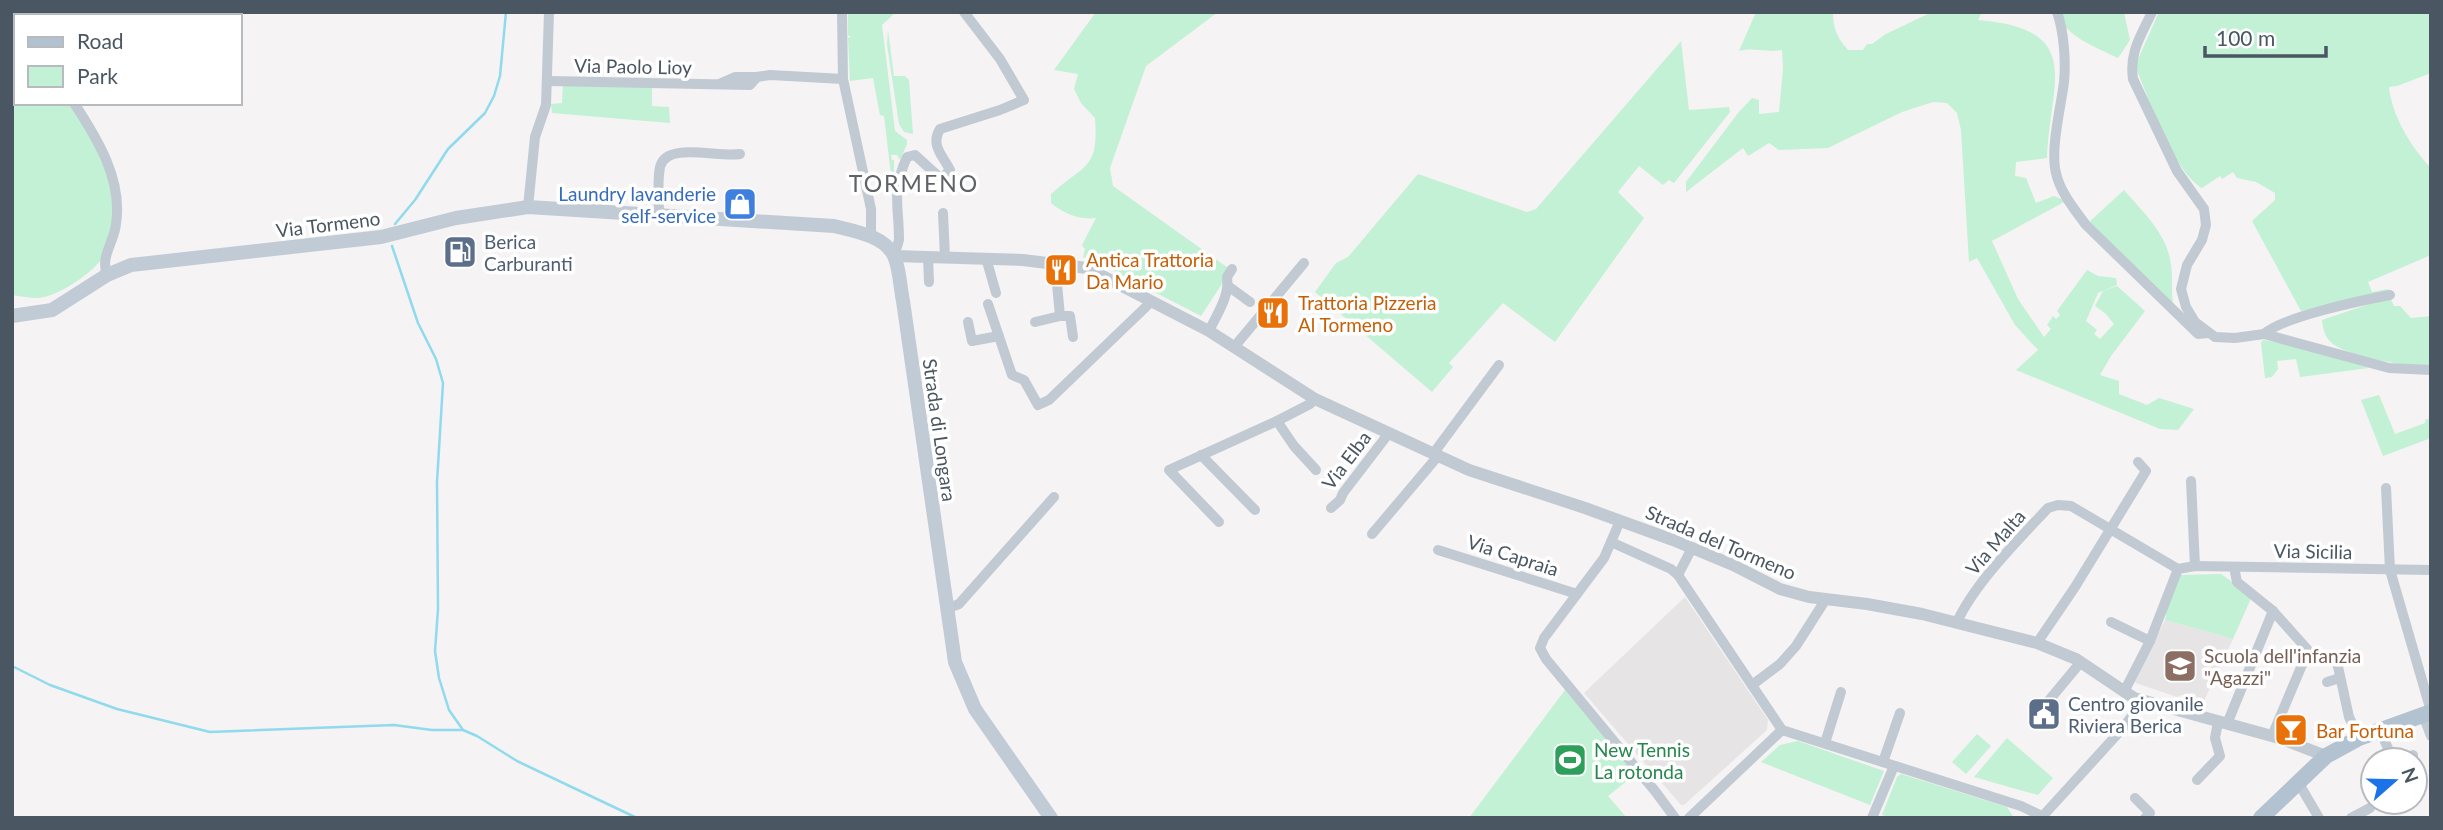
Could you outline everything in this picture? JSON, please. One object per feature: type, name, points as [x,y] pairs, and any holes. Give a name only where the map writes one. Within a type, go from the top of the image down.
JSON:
[{"type":"main road","name":"Via Tormeno","points":[[12,316],[52,310],[107,275],[138,264],[381,237],[456,218],[528,207],[834,226],[885,244],[893,254]]},
{"type":"main road","name":"Strada di Longara","points":[[893,254],[903,302],[955,662],[969,698],[1051,818]]},
{"type":"main road","points":[[2261,818],[2326,756],[2359,738],[2428,713]]},
{"type":"street","points":[[528,207],[533,146],[546,105],[549,12]]},
{"type":"street","points":[[842,12],[843,79],[872,209],[870,237]]},
{"type":"street","points":[[893,254],[899,240],[895,199],[900,172],[907,156],[915,155],[938,176],[944,176],[950,170],[938,151],[937,132],[1024,100],[1000,59],[964,12]]},
{"type":"street","points":[[2057,12],[2061,24],[2064,79],[2056,135],[2056,173],[2072,206],[2086,225],[2198,334],[2208,333]]},
{"type":"street","points":[[2152,12],[2132,56],[2133,79],[2177,170],[2204,209],[2206,225],[2202,240],[2187,265],[2181,289],[2186,307],[2195,322],[2215,337],[2235,338],[2264,334],[2389,368],[2431,370]]},
{"type":"street","name":"Via Paolo Lioy","points":[[548,81],[716,85],[735,77],[771,75],[843,79]]},
{"type":"street","points":[[75,105],[98,143],[114,183],[117,221],[114,237],[103,262],[107,275]]},
{"type":"street","points":[[659,216],[660,166],[665,157],[680,152],[728,156],[740,154]]},
{"type":"street","points":[[943,213],[945,257]]},
{"type":"street","name":"Strada del Tormeno","points":[[893,254],[986,258],[1087,268],[1209,331],[1315,399],[1469,470],[1692,548],[1780,589],[1957,622],[2037,643],[2080,663],[2123,692],[2143,701],[2272,736],[2326,756]]},
{"type":"street","points":[[928,257],[929,282]]},
{"type":"street","points":[[986,258],[996,293]]},
{"type":"street","points":[[1055,263],[1060,316]]},
{"type":"street","points":[[1235,346],[1304,263]]},
{"type":"street","points":[[1209,331],[1224,299],[1228,286],[1227,277],[1232,269]]},
{"type":"street","points":[[1228,286],[1250,302]]},
{"type":"street","points":[[2264,334],[2283,323],[2390,295]]},
{"type":"street","points":[[988,304],[1012,375],[1024,380],[1038,405],[1049,400],[1152,301]]},
{"type":"street","points":[[1035,322],[1070,316],[1073,337]]},
{"type":"street","points":[[968,322],[972,341],[999,336]]},
{"type":"street","points":[[1372,534],[1436,455],[1499,365]]},
{"type":"street","points":[[1219,522],[1169,470],[1277,421],[1315,399]]},
{"type":"street","points":[[1277,421],[1294,446],[1316,470]]},
{"type":"street","name":"Via Elba","points":[[1331,508],[1340,500],[1389,433]]},
{"type":"street","points":[[1201,455],[1255,510]]},
{"type":"street","points":[[2037,643],[2147,471],[2137,462]]},
{"type":"street","points":[[2191,481],[2195,566]]},
{"type":"street","points":[[2386,488],[2390,570],[2428,713],[2431,736]]},
{"type":"street","points":[[946,609],[958,604],[1054,497]]},
{"type":"street","name":"Via Malta","points":[[1957,622],[1969,600],[2048,508],[2058,505],[2071,506],[2178,569]]},
{"type":"street","points":[[1620,521],[1604,558],[1544,638],[1540,648],[1542,654],[1655,790],[1675,818]]},
{"type":"street","points":[[1611,542],[1671,569],[1678,575],[1782,730],[2021,806],[2041,817],[2123,728],[2143,701]]},
{"type":"street","points":[[1678,575],[1692,548]]},
{"type":"street","name":"Via Capraia","points":[[1438,550],[1577,594]]},
{"type":"street","name":"Via Sicilia","points":[[2178,569],[2195,566],[2431,570]]},
{"type":"street","points":[[2234,567],[2237,582],[2273,611],[2305,646],[2307,653],[2272,736]]},
{"type":"street","points":[[2123,692],[2150,641],[2178,569]]},
{"type":"street","points":[[1752,685],[1780,664],[1796,646],[1826,599]]},
{"type":"street","points":[[2197,780],[2220,756],[2215,738],[2273,611]]},
{"type":"street","points":[[2111,622],[2150,641]]},
{"type":"street","points":[[2346,658],[2337,662],[2344,710],[2359,738]]},
{"type":"street","points":[[2041,710],[2080,663]]},
{"type":"street","points":[[2327,682],[2340,678]]},
{"type":"street","points":[[1825,743],[1841,692]]},
{"type":"street","points":[[1883,762],[1900,713]]},
{"type":"street","points":[[1689,818],[1782,730]]},
{"type":"street","points":[[2380,730],[2387,746]]},
{"type":"street","points":[[1872,818],[1894,766]]},
{"type":"street","points":[[2298,782],[2319,818]]},
{"type":"street","points":[[2136,798],[2150,814],[2146,818]]},
{"type":"shaded area","points":[[1685,597],[1768,720],[1767,730],[1681,805],[1584,693]]},
{"type":"shaded area","name":"Scuola dell'infanzia \"Agazzi\"","points":[[2165,620],[2233,639],[2202,705],[2182,695],[2177,697],[2134,680],[2154,632],[2159,632]]},
{"type":"green space","points":[[848,12],[896,12],[882,25],[895,131],[907,140],[907,144],[900,160],[897,155],[891,155],[894,160],[894,173],[898,173],[892,183],[884,116],[880,115],[873,78],[850,81],[848,38],[851,37],[848,35]]},
{"type":"green space","points":[[1096,12],[1218,12],[1146,66],[1110,168],[1113,186],[1231,270],[1201,316],[1096,262],[1099,255],[1090,250],[1085,258],[1083,257],[1085,249],[1082,245],[1096,218],[1072,215],[1051,203],[1051,194],[1092,157],[1096,135],[1095,118],[1081,103],[1074,89],[1078,74],[1054,70]]},
{"type":"green space","points":[[1756,12],[1833,12],[1836,32],[1848,50],[1863,50],[1867,44],[1872,44],[1886,34],[1932,12],[1982,12],[1978,20],[2012,25],[2035,35],[2048,48],[2054,65],[2055,84],[2047,158],[2016,162],[2015,176],[2026,178],[2036,203],[2054,196],[2066,201],[1992,241],[2018,299],[2044,337],[2051,329],[2047,325],[2053,316],[2056,319],[2060,315],[2057,311],[2087,270],[2098,276],[2116,278],[2117,285],[2098,293],[2086,321],[2097,330],[2094,334],[2100,339],[2114,324],[2095,306],[2103,291],[2117,286],[2145,311],[2100,375],[2119,381],[2119,394],[2147,405],[2159,398],[2194,409],[2178,430],[2160,429],[2016,370],[2038,350],[2015,325],[1977,258],[1969,262],[1961,130],[1957,113],[1947,103],[1933,102],[1902,112],[1828,148],[1779,150],[1769,143],[1748,156],[1743,148],[1686,192],[1686,182],[1752,98],[1759,100],[1759,114],[1779,112],[1782,50],[1739,51]]},
{"type":"green space","points":[[2057,12],[2124,12],[2130,40],[2118,58],[2074,35],[2061,21]]},
{"type":"green space","points":[[2159,12],[2431,12],[2431,73],[2389,87],[2394,109],[2404,131],[2431,168],[2431,255],[2368,282],[2372,292],[2388,289],[2390,293],[2301,311],[2252,221],[2275,200],[2275,193],[2256,182],[2237,178],[2233,172],[2222,179],[2220,176],[2202,188],[2181,166],[2162,132],[2135,66]]},
{"type":"green space","points":[[888,30],[894,76],[905,76],[909,80],[913,134],[904,132],[899,124],[887,45]]},
{"type":"green space","points":[[1681,41],[1689,110],[1729,107],[1730,112],[1674,183],[1669,180],[1663,185],[1639,166],[1618,192],[1644,218],[1555,342],[1503,303],[1449,363],[1453,367],[1432,392],[1315,292],[1336,263],[1348,257],[1418,174],[1527,212],[1536,209]]},
{"type":"green space","points":[[12,45],[14,105],[75,105],[106,168],[116,202],[109,243],[105,254],[93,268],[66,288],[47,296],[39,298],[12,295]]},
{"type":"green space","points":[[563,82],[652,85],[652,106],[669,107],[670,123],[552,113],[551,104],[562,103]]},
{"type":"green space","points":[[2124,190],[2152,222],[2167,249],[2171,265],[2174,310],[2086,225]]},
{"type":"green space","points":[[2390,297],[2394,306],[2400,306],[2411,318],[2431,316],[2431,367],[2366,357],[2342,349],[2326,336],[2322,320]]},
{"type":"green space","points":[[2263,340],[2307,347],[2369,368],[2300,377],[2296,359],[2277,361],[2278,369],[2272,377],[2265,378],[2261,343]]},
{"type":"green space","points":[[2379,395],[2395,434],[2425,423],[2425,420],[2431,418],[2431,438],[2383,456],[2361,400]]},
{"type":"green space","points":[[2221,574],[2252,596],[2233,639],[2165,620],[2163,610],[2180,575]]},
{"type":"green space","name":"New Tennis La rotonda","points":[[1565,690],[1638,772],[1608,796],[1627,818],[1469,818]]},
{"type":"green space","points":[[1977,734],[1991,746],[1966,774],[1952,762]]},
{"type":"green space","points":[[2007,738],[2053,778],[2038,795],[1974,777]]},
{"type":"green space","points":[[1798,741],[1884,771],[1870,805],[1761,762],[1780,745]]},
{"type":"green space","points":[[1901,774],[2007,807],[2014,818],[1892,818],[1882,815],[1897,777]]},
{"type":"waterway","points":[[395,224],[415,200],[448,149],[485,113],[494,96],[500,76],[506,12]]},
{"type":"waterway","points":[[392,246],[418,323],[436,359],[443,383],[437,482],[438,609],[435,651],[439,678],[449,710],[463,730]]},
{"type":"waterway","points":[[12,666],[50,685],[117,709],[210,732],[394,725],[432,730],[463,730],[517,761],[637,818]]},
{"type":"place","name":"Laundry lavanderie self-service","points":[[740,204]]},
{"type":"place","name":"Berica Carburanti","points":[[460,252]]},
{"type":"place","name":"Antica Trattoria Da Mario","points":[[1061,270]]},
{"type":"place","name":"Trattoria Pizzeria Al Tormeno","points":[[1273,313]]},
{"type":"place","name":"Scuola dell'infanzia \"Agazzi\"","points":[[2180,666]]},
{"type":"place","name":"Centro giovanile Riviera Berica","points":[[2044,714]]},
{"type":"place","name":"Bar Fortuna","points":[[2291,730]]},
{"type":"place","name":"New Tennis La rotonda","points":[[1570,760]]},
{"type":"district","name":"TORMENO","points":[[914,183]]}]
